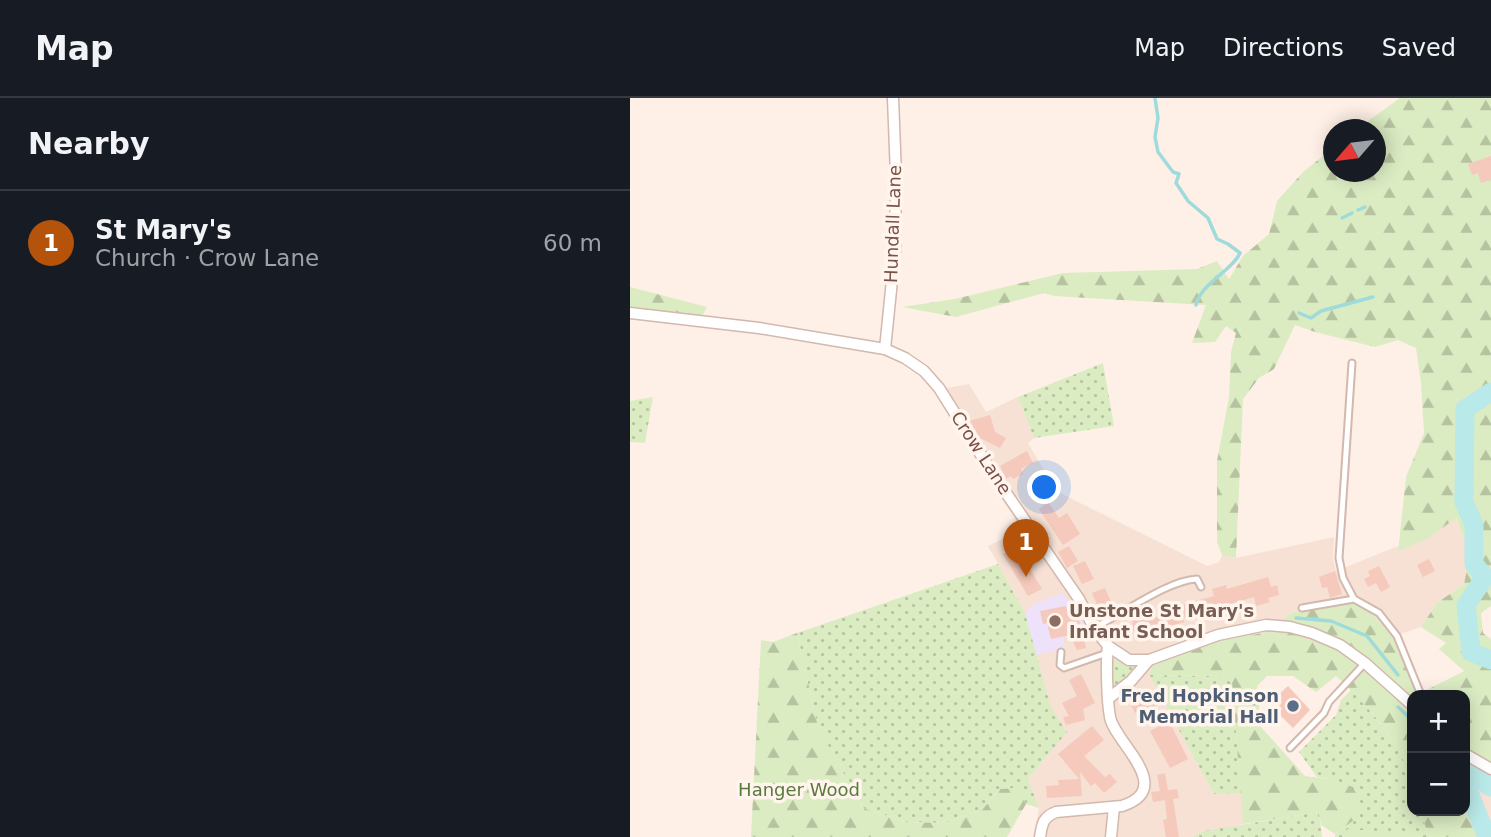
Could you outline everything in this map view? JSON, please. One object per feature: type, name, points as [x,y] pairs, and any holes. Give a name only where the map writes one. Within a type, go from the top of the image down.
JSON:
[{"type":"street","name":"Hundall Lane","points":[[885,349],[894,251],[896,176],[893,98]]},
{"type":"street","name":"Crow Lane","points":[[630,313],[759,328],[885,349],[905,358],[924,371],[939,388],[993,474],[1079,599],[1107,650],[1129,660],[1149,660]]},
{"type":"street","points":[[1110,698],[1131,681],[1149,660],[1218,635],[1266,625],[1290,627],[1340,645],[1407,701]]},
{"type":"street","points":[[1040,837],[1042,821],[1048,815],[1114,807],[1131,803],[1138,797],[1144,777],[1136,758],[1110,718],[1107,650]]},
{"type":"street","points":[[1470,757],[1491,769]]},
{"type":"street","points":[[1111,837],[1114,807]]},
{"type":"lane","points":[[1352,363],[1339,558],[1343,578],[1354,599],[1379,613],[1397,636],[1419,690]]},
{"type":"lane","points":[[1094,628],[1177,584],[1197,579],[1201,587]]},
{"type":"lane","points":[[1302,608],[1354,599]]},
{"type":"lane","points":[[1061,652],[1060,664],[1064,667],[1107,650]]},
{"type":"lane","points":[[1290,748],[1324,713],[1329,702],[1365,663]]},
{"type":"shaded area","points":[[969,384],[986,412],[1018,397],[1034,438],[1028,443],[1056,491],[1207,566],[1219,562],[1222,555],[1236,558],[1334,537],[1333,559],[1336,571],[1398,546],[1399,551],[1430,537],[1455,517],[1465,540],[1467,569],[1464,584],[1437,603],[1421,627],[1394,636],[1359,601],[1293,612],[1263,633],[1218,641],[1152,666],[1149,675],[1214,794],[1241,793],[1243,824],[1193,837],[1034,837],[1039,808],[1028,779],[1067,732],[1051,708],[1025,613],[988,546],[1022,530],[931,387],[947,388]]},
{"type":"shaded area","name":"Unstone St Mary's Infant School","points":[[1062,593],[1075,607],[1088,630],[1063,637],[1065,648],[1036,655],[1025,613],[1034,604]]},
{"type":"shaded area","points":[[1470,779],[1491,782],[1491,835],[1470,786]]},
{"type":"green space","points":[[1400,98],[1491,98],[1491,606],[1481,613],[1483,633],[1491,639],[1491,769],[1470,768],[1470,690],[1427,690],[1464,671],[1439,649],[1446,643],[1421,627],[1437,603],[1464,584],[1467,569],[1465,540],[1456,518],[1430,537],[1398,552],[1406,477],[1424,433],[1416,348],[1398,340],[1375,347],[1295,325],[1274,369],[1259,378],[1243,399],[1236,558],[1222,555],[1217,542],[1217,461],[1229,397],[1231,352],[1236,333],[1226,326],[1215,342],[1192,343],[1206,305],[1054,296],[1044,293],[956,317],[902,307],[955,299],[1063,273],[1197,269],[1217,261],[1229,279],[1243,256],[1269,234],[1277,201],[1303,172],[1323,156],[1323,182],[1386,182],[1386,119],[1371,119]]},
{"type":"green space","points":[[630,287],[707,307],[702,316],[630,311]]},
{"type":"green space","points":[[1103,363],[1114,426],[1034,438],[1018,397]]},
{"type":"green space","points":[[653,397],[645,443],[630,442],[630,401]]},
{"type":"green space","points":[[998,564],[1025,613],[1051,707],[1067,732],[1028,779],[1039,808],[1026,804],[1019,788],[1000,789],[982,810],[945,823],[907,822],[863,808],[818,728],[797,633]]},
{"type":"green space","points":[[1359,601],[1394,636],[1415,690],[1407,690],[1407,769],[1382,725],[1336,676],[1316,692],[1293,676],[1267,676],[1257,686],[1261,727],[1305,776],[1328,779],[1353,787],[1362,806],[1354,820],[1335,834],[1321,825],[1319,812],[1243,824],[1232,682],[1220,676],[1149,675],[1152,666],[1218,641],[1263,633],[1293,612]]},
{"type":"green space","name":"Hanger Wood","points":[[797,633],[818,727],[863,808],[907,822],[945,823],[982,810],[1000,789],[1020,788],[1026,804],[1007,837],[751,837],[761,640],[773,642]]},
{"type":"green space","points":[[1115,660],[1136,670],[1117,687],[1114,684]]},
{"type":"green space","points":[[1149,675],[1220,676],[1232,682],[1241,793],[1214,794]]},
{"type":"green space","points":[[1351,690],[1398,748],[1407,764],[1407,816],[1421,816],[1430,837],[1335,837],[1335,834],[1354,820],[1328,779],[1317,777],[1299,752],[1336,715],[1341,700]]},
{"type":"green space","points":[[1470,800],[1485,837],[1430,837],[1421,816],[1470,816]]},
{"type":"green space","points":[[1319,812],[1322,837],[1192,837],[1204,831]]},
{"type":"green space","points":[[1347,829],[1421,834],[1421,837],[1346,837]]},
{"type":"building","points":[[1491,156],[1491,180],[1481,183],[1478,173],[1472,175],[1468,164]]},
{"type":"building","points":[[990,415],[995,432],[1006,438],[1000,448],[980,438],[970,421]]},
{"type":"building","points":[[1027,451],[1033,463],[1021,469],[1023,474],[1006,479],[1000,466]]},
{"type":"building","points":[[1048,502],[1059,518],[1067,513],[1080,534],[1063,545],[1039,509]]},
{"type":"building","points":[[1069,546],[1078,561],[1067,568],[1058,552]]},
{"type":"building","points":[[1015,547],[1017,551],[1024,547],[1033,563],[1028,566],[1042,589],[1028,596],[1003,554]]},
{"type":"building","points":[[1429,559],[1435,571],[1423,577],[1417,565]]},
{"type":"building","points":[[1085,561],[1094,579],[1082,584],[1073,566]]},
{"type":"building","points":[[1379,566],[1390,587],[1381,592],[1376,583],[1368,587],[1364,579],[1370,576],[1368,571]]},
{"type":"building","points":[[1335,571],[1342,594],[1330,598],[1327,587],[1322,588],[1319,577]]},
{"type":"building","points":[[1268,577],[1271,587],[1277,585],[1279,595],[1268,598],[1270,602],[1256,606],[1254,597],[1183,618],[1184,622],[1153,631],[1133,631],[1132,618],[1164,617],[1162,613],[1214,596],[1212,589],[1226,585],[1227,589]]},
{"type":"building","points":[[1105,588],[1112,604],[1107,606],[1110,613],[1102,616],[1092,593]]},
{"type":"building","points":[[1066,606],[1067,610],[1073,609],[1074,613],[1077,612],[1086,648],[1077,650],[1070,635],[1051,639],[1047,623],[1043,624],[1040,611]]},
{"type":"building","points":[[1081,674],[1095,703],[1083,709],[1085,720],[1066,725],[1063,717],[1069,716],[1062,703],[1077,696],[1069,680]]},
{"type":"building","name":"Fred Hopkinson Memorial Hall","points":[[1288,686],[1310,710],[1293,728],[1278,713],[1282,709],[1276,697]]},
{"type":"building","points":[[1157,689],[1161,698],[1156,700],[1158,705],[1135,713],[1130,703]]},
{"type":"building","points":[[1169,721],[1188,759],[1170,768],[1150,731]]},
{"type":"building","points":[[1092,726],[1104,740],[1084,756],[1105,777],[1110,774],[1117,782],[1104,793],[1095,783],[1091,786],[1080,772],[1082,796],[1047,798],[1046,786],[1059,785],[1058,780],[1079,779],[1058,754]]},
{"type":"building","points":[[1165,773],[1168,790],[1177,789],[1179,798],[1173,799],[1179,837],[1166,837],[1163,820],[1167,819],[1165,800],[1153,802],[1151,792],[1160,791],[1157,775]]},
{"type":"waterway","points":[[1155,98],[1158,118],[1155,137],[1158,152],[1173,172],[1179,174],[1176,183],[1188,201],[1208,218],[1217,239],[1240,253],[1203,291],[1196,305]]},
{"type":"waterway","points":[[1358,210],[1365,207]]},
{"type":"waterway","points":[[1342,218],[1352,213]]},
{"type":"waterway","points":[[1299,313],[1311,318],[1321,311],[1373,297]]},
{"type":"waterway","points":[[1491,392],[1465,409],[1464,502],[1474,525],[1474,564],[1485,577],[1466,605],[1471,652],[1491,660]]},
{"type":"waterway","points":[[1296,618],[1331,621],[1367,636],[1398,675]]},
{"type":"waterway","points":[[1398,707],[1407,715]]},
{"type":"waterway","points":[[1470,773],[1491,787]]},
{"type":"waterway","points":[[1470,795],[1487,837]]},
{"type":"place","name":"St Mary's","points":[[1026,577]]},
{"type":"place","name":"Unstone St Mary's Infant School","points":[[1055,621]]},
{"type":"place","name":"Fred Hopkinson Memorial Hall","points":[[1293,706]]}]
